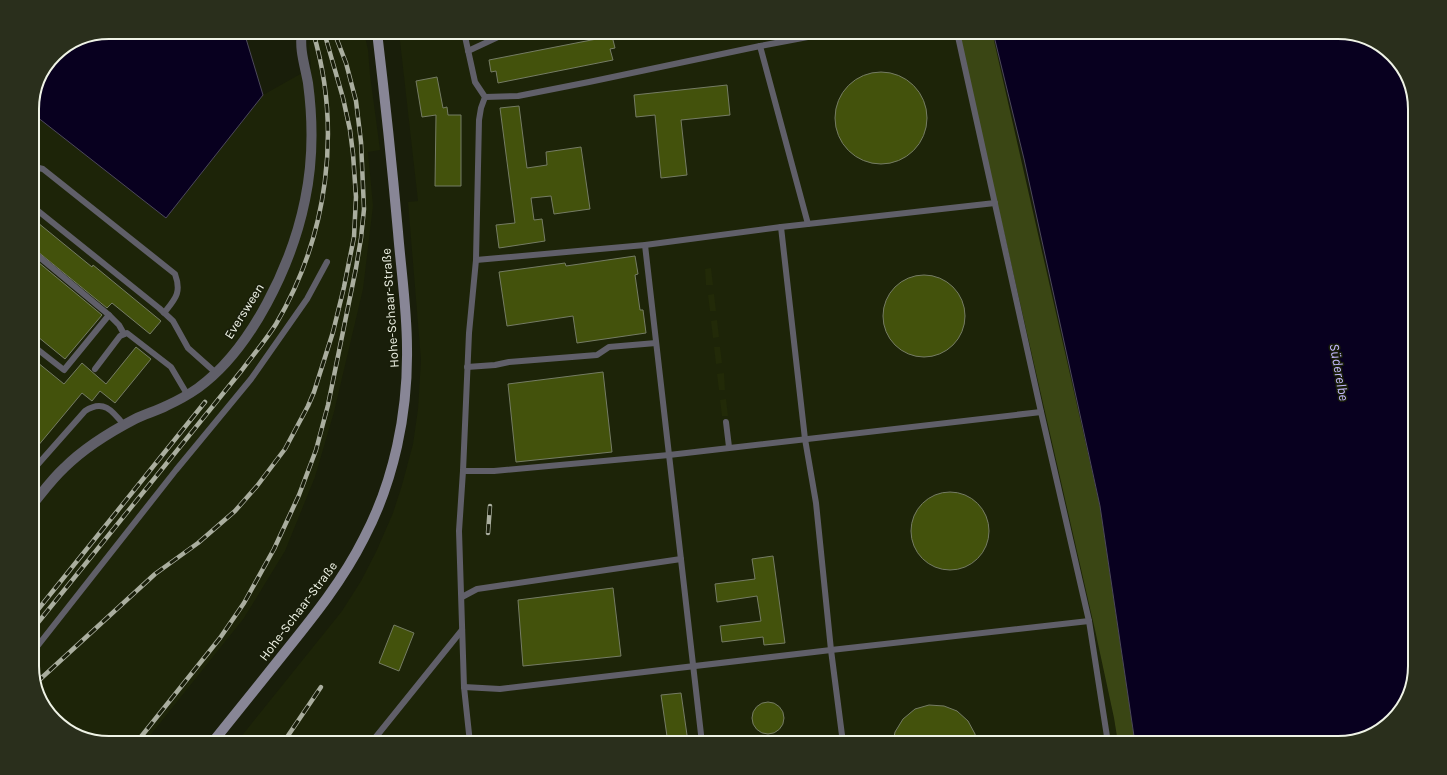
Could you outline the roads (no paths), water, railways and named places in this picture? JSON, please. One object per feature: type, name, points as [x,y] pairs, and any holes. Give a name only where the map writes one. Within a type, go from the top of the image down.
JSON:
[{"type":"main road","name":"Hohe-Schaar-Straße","points":[[218,736],[315,614],[350,565],[382,500],[394,458],[399,436],[405,393],[408,346],[394,182],[378,39]]},
{"type":"street","name":"Eversween","points":[[39,497],[63,468],[87,448],[137,418],[167,406],[198,387],[216,373],[245,338],[265,306],[283,271],[294,240],[305,200],[310,162],[311,115],[308,82],[302,55],[301,39]]},
{"type":"street","points":[[375,39],[379,47]]},
{"type":"lane","points":[[465,39],[475,82],[485,97]]},
{"type":"lane","points":[[468,51],[494,39]]},
{"type":"lane","points":[[485,97],[518,96],[797,39]]},
{"type":"lane","points":[[959,39],[1089,621],[1107,736]]},
{"type":"lane","points":[[760,46],[808,224]]},
{"type":"lane","points":[[469,736],[464,687],[459,532],[469,333],[476,260],[479,120],[480,108],[485,97]]},
{"type":"lane","points":[[39,168],[43,169],[175,274],[178,283],[178,290],[175,298],[164,313]]},
{"type":"lane","points":[[476,260],[645,245],[781,227],[995,203]]},
{"type":"lane","points":[[39,212],[173,321],[188,348],[216,373]]},
{"type":"lane","points":[[781,227],[805,439],[816,503],[831,650],[842,736]]},
{"type":"lane","points":[[645,245],[701,736]]},
{"type":"lane","points":[[39,257],[109,315],[119,325],[124,334]]},
{"type":"lane","points":[[39,644],[171,476],[251,379],[307,299],[327,262]]},
{"type":"lane","points":[[39,350],[64,370],[109,315]]},
{"type":"lane","points":[[94,369],[120,336],[127,333],[171,367],[187,394]]},
{"type":"lane","points":[[468,367],[597,355],[609,347],[656,343]]},
{"type":"lane","points":[[39,463],[84,411],[92,406],[109,408],[124,425]]},
{"type":"lane","points":[[463,471],[494,472],[669,455],[1041,412]]},
{"type":"lane","points":[[726,422],[729,447]]},
{"type":"lane","points":[[462,597],[477,589],[681,559]]},
{"type":"lane","points":[[464,687],[500,689],[1089,621]]},
{"type":"lane","points":[[377,736],[462,630]]},
{"type":"water","points":[[246,39],[263,95],[166,218],[39,118],[41,91],[46,78],[53,66],[63,56],[74,48],[95,40]]},
{"type":"water","name":"Süderelbe","points":[[995,39],[1338,39],[1356,41],[1369,46],[1384,56],[1391,63],[1401,78],[1407,95],[1408,104],[1408,666],[1407,680],[1401,697],[1388,716],[1373,727],[1356,734],[1338,736],[1134,736],[1100,506],[1024,159]]},
{"type":"railway","points":[[39,621],[264,342],[276,324],[294,290],[308,255],[318,219],[325,181],[328,144],[327,106],[322,69],[315,39]]},
{"type":"railway","points":[[40,679],[155,574],[198,543],[235,511],[257,486],[285,449],[308,406],[314,392],[333,332],[344,287],[354,237],[356,197],[350,130],[343,98],[326,39]]},
{"type":"railway","points":[[142,736],[220,638],[244,603],[274,549],[299,495],[316,450],[328,405],[356,268],[364,209],[361,142],[356,101],[346,63],[337,39]]},
{"type":"railway","points":[[39,608],[205,402]]},
{"type":"railway","points":[[488,533],[490,506]]},
{"type":"railway","points":[[288,736],[321,687]]}]
